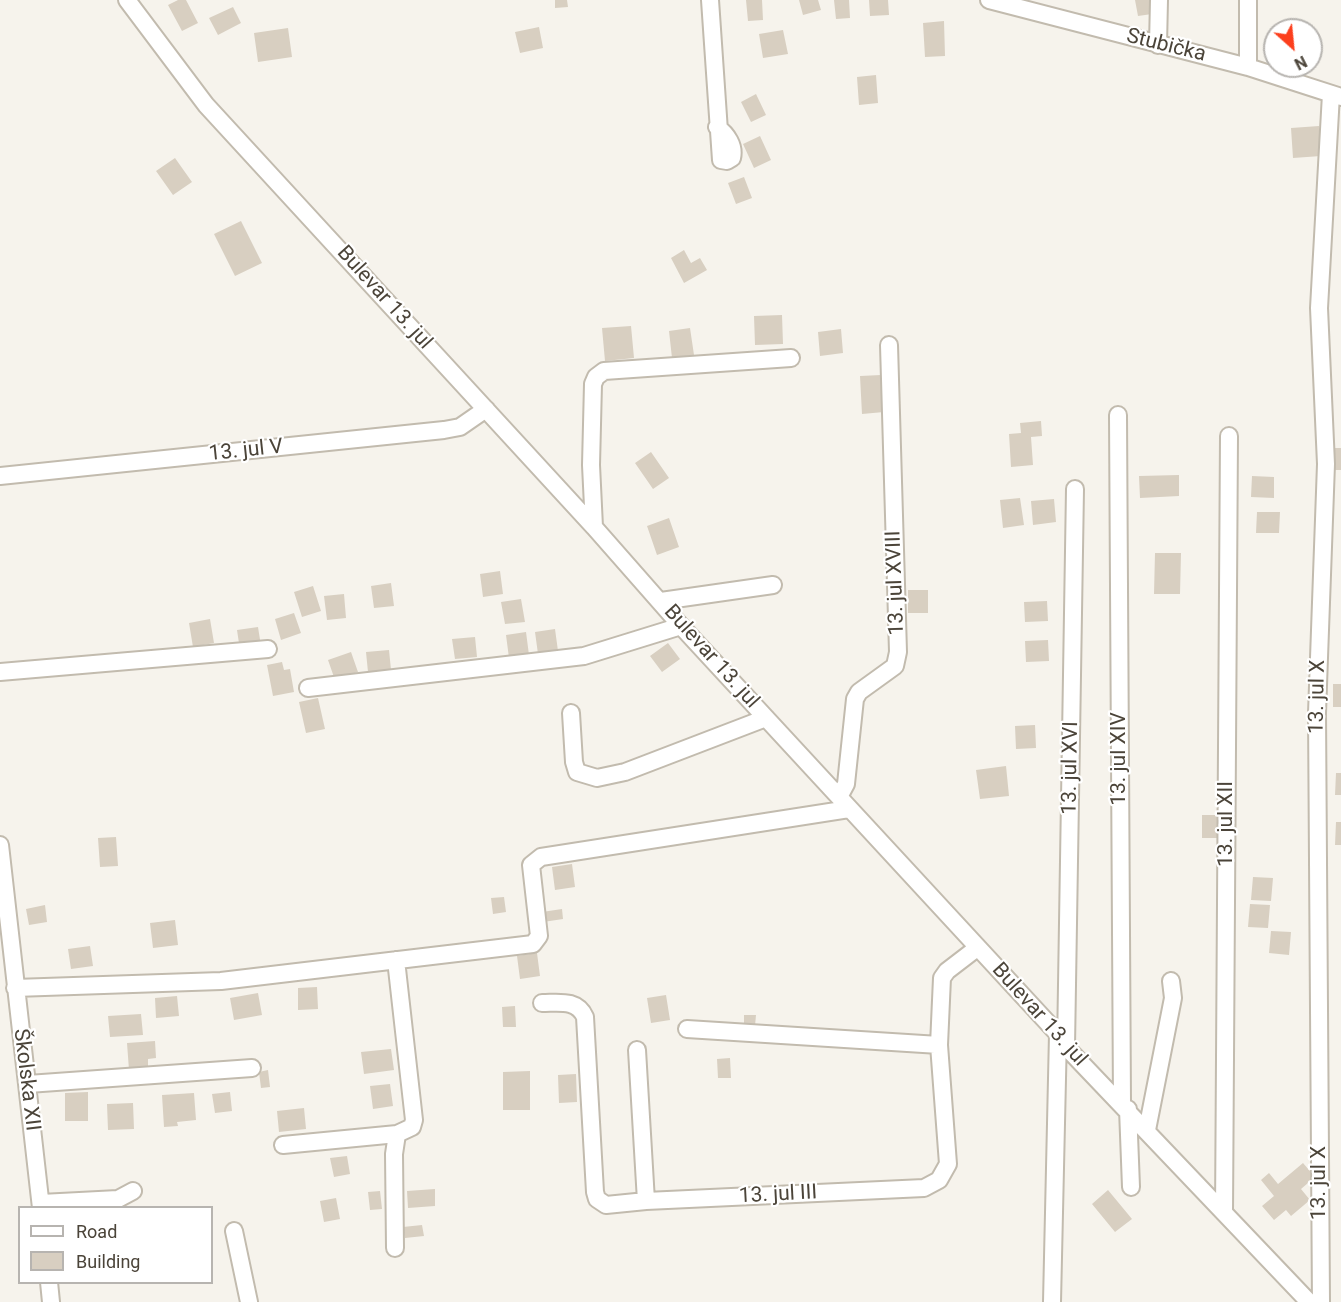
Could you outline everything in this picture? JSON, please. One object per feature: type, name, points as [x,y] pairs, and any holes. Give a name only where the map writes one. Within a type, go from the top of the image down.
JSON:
[{"type":"street","name":"Bulevar 13. jul","points":[[127,0],[206,105],[1062,1041],[1309,1302]]},
{"type":"street","points":[[710,0],[717,127]]},
{"type":"street","name":"Stubička","points":[[990,0],[1248,67],[1336,95]]},
{"type":"street","points":[[1158,45],[1159,0]]},
{"type":"street","points":[[1248,0],[1248,67]]},
{"type":"street","name":"13. jul X","points":[[1321,1302],[1317,713],[1326,464],[1319,309],[1336,95]]},
{"type":"street","name":"13. jul XVIII","points":[[844,803],[855,699],[859,692],[895,666],[898,652],[889,345]]},
{"type":"street","points":[[594,527],[591,465],[593,384],[596,377],[603,371],[791,358]]},
{"type":"street","name":"13. jul V","points":[[0,476],[444,430],[460,427],[486,409]]},
{"type":"street","name":"13. jul XIV","points":[[1118,415],[1125,1106],[1131,1187]]},
{"type":"street","name":"13. jul XII","points":[[1224,1213],[1229,436]]},
{"type":"street","name":"13. jul XVI","points":[[1052,1302],[1062,1041],[1075,489]]},
{"type":"street","points":[[661,601],[773,585]]},
{"type":"street","points":[[308,688],[584,656],[681,626]]},
{"type":"street","points":[[0,672],[268,649]]},
{"type":"street","points":[[572,712],[574,762],[577,772],[597,778],[625,772],[766,718]]},
{"type":"street","points":[[15,988],[221,981],[533,944],[539,936],[531,866],[541,857],[844,803]]},
{"type":"street","name":"Školska XII","points":[[0,845],[41,1205]]},
{"type":"street","name":"13. jul III","points":[[542,1002],[570,1003],[581,1009],[585,1017],[597,1199],[606,1205],[646,1201],[924,1188],[939,1180],[948,1164],[939,1045],[942,978],[947,971],[977,948]]},
{"type":"street","points":[[283,1145],[397,1134],[412,1127],[414,1120],[396,960]]},
{"type":"street","points":[[1147,1130],[1173,998],[1171,981]]},
{"type":"street","points":[[687,1029],[939,1045]]},
{"type":"street","points":[[637,1050],[646,1201]]},
{"type":"street","points":[[28,1084],[252,1068]]},
{"type":"street","points":[[395,1248],[394,1154],[397,1134]]},
{"type":"street","points":[[41,1205],[118,1199],[133,1191]]},
{"type":"street","points":[[234,1231],[249,1302]]},
{"type":"street","points":[[49,1284],[51,1302]]},
{"type":"building","points":[[178,0],[186,0],[198,23],[182,31],[168,5]]},
{"type":"building","points":[[555,0],[567,0],[568,7],[555,8]]},
{"type":"building","points":[[746,0],[762,0],[763,20],[748,21]]},
{"type":"building","points":[[799,0],[818,0],[821,10],[803,15]]},
{"type":"building","points":[[834,0],[849,0],[850,18],[836,19]]},
{"type":"building","points":[[869,0],[888,0],[889,15],[870,16]]},
{"type":"building","points":[[1135,0],[1157,0],[1159,13],[1138,16]]},
{"type":"building","points":[[233,7],[241,23],[218,35],[209,18]]},
{"type":"building","points":[[944,21],[945,56],[925,57],[923,23]]},
{"type":"building","points":[[539,27],[543,48],[520,53],[515,32]]},
{"type":"building","points":[[288,28],[292,57],[258,62],[254,33]]},
{"type":"building","points":[[783,30],[788,54],[763,58],[759,34]]},
{"type":"building","points":[[876,75],[878,103],[859,105],[857,77]]},
{"type":"building","points":[[756,94],[766,115],[751,122],[741,102]]},
{"type":"building","points":[[1319,126],[1321,156],[1293,158],[1291,128]]},
{"type":"building","points":[[760,136],[771,160],[754,168],[743,144]]},
{"type":"building","points":[[175,158],[192,182],[173,195],[156,171]]},
{"type":"building","points":[[744,177],[752,198],[736,204],[728,183]]},
{"type":"building","points":[[241,221],[262,263],[235,276],[214,234]]},
{"type":"building","points":[[684,250],[691,263],[700,258],[707,270],[684,283],[671,258]]},
{"type":"building","points":[[782,315],[783,344],[755,345],[754,316]]},
{"type":"building","points":[[631,326],[634,358],[605,361],[602,328]]},
{"type":"building","points":[[690,328],[694,355],[672,358],[669,331]]},
{"type":"building","points":[[841,329],[843,353],[820,356],[818,332]]},
{"type":"building","points":[[881,375],[884,412],[862,414],[860,376]]},
{"type":"building","points":[[1041,421],[1042,436],[1031,437],[1033,465],[1011,467],[1009,434],[1021,433],[1020,423]]},
{"type":"building","points":[[1333,448],[1341,448],[1341,470],[1334,470]]},
{"type":"building","points":[[651,452],[669,478],[653,489],[635,463]]},
{"type":"building","points":[[1179,475],[1179,496],[1140,498],[1139,476]]},
{"type":"building","points":[[1252,476],[1274,477],[1274,498],[1251,497]]},
{"type":"building","points":[[1020,498],[1024,525],[1003,528],[1000,500]]},
{"type":"building","points":[[1054,499],[1056,522],[1033,525],[1031,501]]},
{"type":"building","points":[[1257,512],[1280,512],[1279,533],[1256,533]]},
{"type":"building","points":[[669,518],[679,547],[657,555],[647,526]]},
{"type":"building","points":[[1155,553],[1181,553],[1180,594],[1154,594]]},
{"type":"building","points":[[500,571],[503,594],[483,597],[480,574]]},
{"type":"building","points":[[391,583],[394,606],[374,608],[371,586]]},
{"type":"building","points":[[313,586],[321,611],[302,617],[294,592]]},
{"type":"building","points":[[908,590],[928,590],[928,613],[908,613]]},
{"type":"building","points":[[344,594],[346,618],[327,620],[324,596]]},
{"type":"building","points":[[521,599],[525,622],[505,624],[501,602]]},
{"type":"building","points":[[1047,601],[1048,621],[1025,622],[1024,602]]},
{"type":"building","points":[[294,613],[301,633],[281,640],[275,619]]},
{"type":"building","points":[[210,619],[214,643],[193,647],[189,623]]},
{"type":"building","points":[[258,627],[261,646],[240,650],[237,630]]},
{"type":"building","points":[[555,629],[558,651],[538,654],[535,632]]},
{"type":"building","points":[[526,632],[529,655],[509,658],[506,635]]},
{"type":"building","points":[[475,637],[477,657],[455,659],[452,639]]},
{"type":"building","points":[[1048,640],[1049,661],[1026,662],[1025,641]]},
{"type":"building","points":[[668,643],[680,659],[662,672],[650,656]]},
{"type":"building","points":[[389,650],[391,670],[368,672],[366,652]]},
{"type":"building","points":[[351,652],[358,672],[335,680],[328,660]]},
{"type":"building","points":[[282,662],[284,670],[290,669],[294,692],[273,696],[267,665]]},
{"type":"building","points":[[1333,684],[1341,684],[1341,707],[1333,707]]},
{"type":"building","points":[[318,698],[325,729],[306,733],[299,702]]},
{"type":"building","points":[[1035,725],[1036,748],[1016,749],[1015,726]]},
{"type":"building","points":[[1006,766],[1009,796],[980,799],[976,770]]},
{"type":"building","points":[[1336,773],[1341,773],[1341,795],[1335,795]]},
{"type":"building","points":[[1202,815],[1222,815],[1222,838],[1202,838]]},
{"type":"building","points":[[1336,822],[1341,822],[1341,845],[1335,845]]},
{"type":"building","points":[[116,837],[118,866],[100,867],[98,838]]},
{"type":"building","points":[[572,864],[575,887],[555,890],[552,867]]},
{"type":"building","points":[[1253,877],[1273,878],[1271,901],[1251,900]]},
{"type":"building","points":[[504,897],[506,912],[493,914],[491,898]]},
{"type":"building","points":[[1250,904],[1270,905],[1268,928],[1248,927]]},
{"type":"building","points":[[45,905],[47,922],[29,925],[26,909]]},
{"type":"building","points":[[562,909],[563,919],[543,922],[542,912]]},
{"type":"building","points":[[175,920],[178,945],[153,948],[150,923]]},
{"type":"building","points":[[1271,931],[1291,932],[1289,955],[1269,953]]},
{"type":"building","points":[[90,946],[93,966],[71,969],[68,949]]},
{"type":"building","points":[[537,953],[540,976],[520,979],[517,956]]},
{"type":"building","points":[[317,987],[318,1009],[298,1010],[298,988]]},
{"type":"building","points":[[258,993],[262,1015],[234,1020],[230,998]]},
{"type":"building","points":[[666,995],[670,1020],[651,1023],[647,998]]},
{"type":"building","points":[[177,996],[179,1016],[156,1018],[155,998]]},
{"type":"building","points":[[515,1006],[516,1027],[503,1027],[502,1007]]},
{"type":"building","points":[[141,1014],[143,1035],[110,1037],[108,1016]]},
{"type":"building","points":[[744,1015],[756,1015],[755,1026],[744,1026]]},
{"type":"building","points":[[155,1041],[156,1058],[148,1059],[148,1069],[129,1070],[127,1043]]},
{"type":"building","points":[[391,1049],[394,1070],[364,1074],[361,1052]]},
{"type":"building","points":[[730,1058],[731,1078],[718,1078],[717,1059]]},
{"type":"building","points":[[268,1070],[270,1087],[261,1088],[259,1072]]},
{"type":"building","points":[[530,1071],[530,1110],[503,1110],[503,1072]]},
{"type":"building","points":[[576,1074],[577,1102],[559,1103],[558,1075]]},
{"type":"building","points":[[390,1084],[393,1106],[373,1109],[370,1086]]},
{"type":"building","points":[[88,1092],[88,1121],[65,1121],[65,1093]]},
{"type":"building","points":[[230,1092],[232,1111],[215,1113],[212,1094]]},
{"type":"building","points":[[194,1093],[196,1120],[177,1122],[178,1126],[164,1127],[162,1095]]},
{"type":"building","points":[[133,1103],[134,1129],[108,1130],[107,1104]]},
{"type":"building","points":[[304,1108],[306,1129],[279,1132],[277,1111]]},
{"type":"building","points":[[347,1156],[350,1174],[334,1177],[330,1158]]},
{"type":"building","points":[[1303,1163],[1315,1177],[1301,1189],[1310,1200],[1291,1216],[1286,1210],[1274,1220],[1262,1206],[1274,1196],[1261,1180],[1269,1173],[1278,1184]]},
{"type":"building","points":[[435,1189],[435,1206],[408,1208],[407,1191]]},
{"type":"building","points":[[1108,1190],[1132,1219],[1115,1232],[1092,1204]]},
{"type":"building","points":[[380,1191],[382,1209],[370,1210],[368,1192]]},
{"type":"building","points":[[336,1198],[340,1219],[324,1222],[320,1201]]},
{"type":"building","points":[[422,1225],[424,1236],[405,1238],[403,1227]]}]
